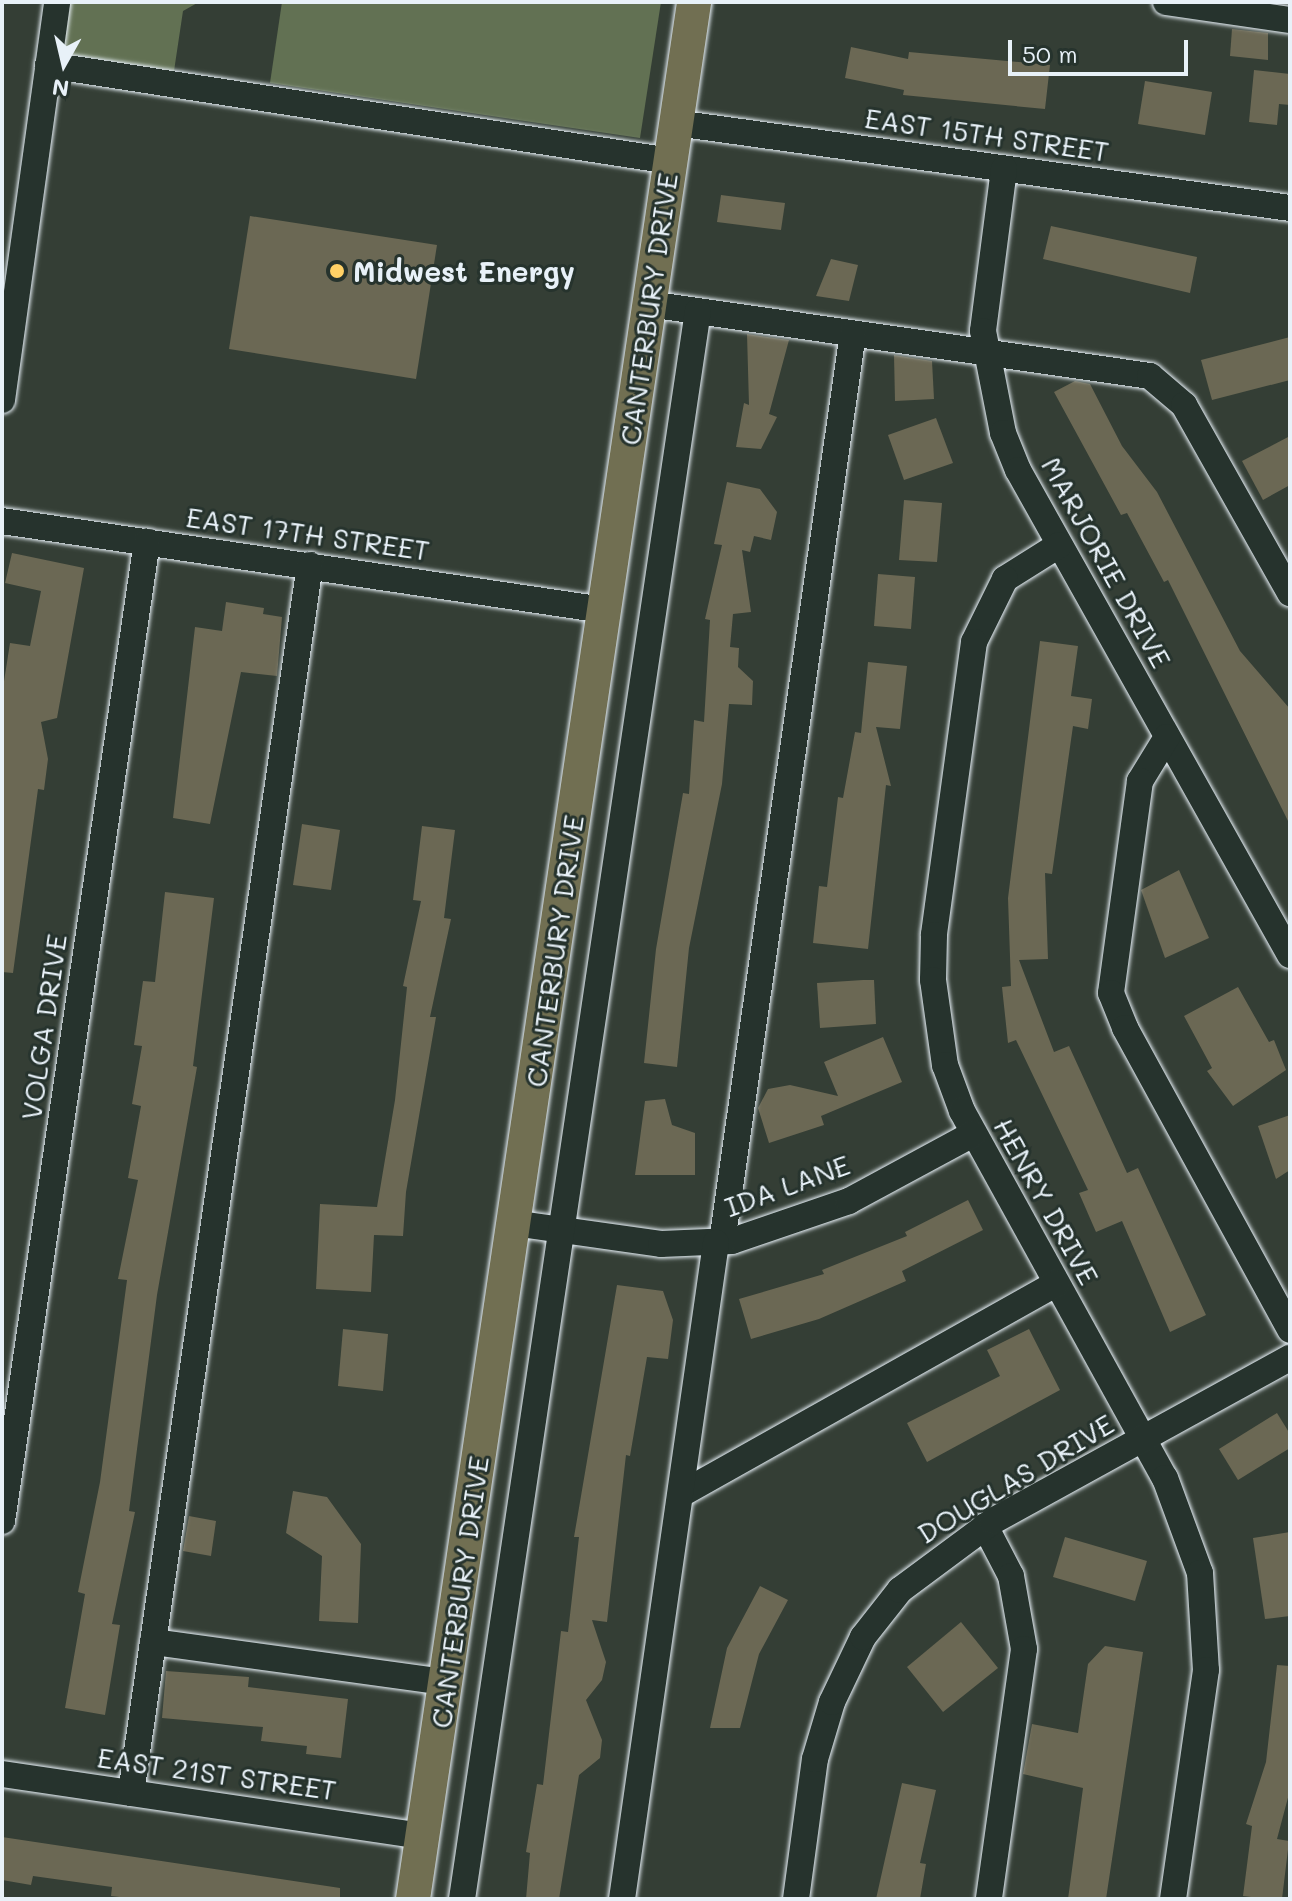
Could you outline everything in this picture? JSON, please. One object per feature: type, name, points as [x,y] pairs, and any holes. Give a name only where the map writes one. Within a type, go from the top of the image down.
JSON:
[{"type":"main road","name":"CANTERBURY DRIVE","points":[[413,1899],[694,2]]},
{"type":"street","points":[[2,400],[57,2]]},
{"type":"street","points":[[1166,2],[1290,20]]},
{"type":"street","points":[[48,65],[670,161]]},
{"type":"street","name":"EAST 15TH STREET","points":[[676,123],[1290,208]]},
{"type":"street","name":"MARJORIE DRIVE","points":[[1004,169],[984,349],[1003,433],[1059,545],[1290,955]]},
{"type":"street","points":[[649,304],[1118,367],[1163,382],[1184,405],[1290,593]]},
{"type":"street","points":[[462,1899],[698,311]]},
{"type":"street","points":[[622,1899],[853,333]]},
{"type":"street","name":"EAST 17TH STREET","points":[[2,521],[604,610]]},
{"type":"street","name":"VOLGA DRIVE","points":[[2,1521],[147,542]]},
{"type":"street","name":"HENRY DRIVE","points":[[1059,545],[1005,579],[991,599],[974,642],[934,935],[933,980],[945,1065],[973,1134],[1143,1439],[1186,1525],[1207,1622],[1206,1670],[1173,1899]]},
{"type":"street","points":[[131,1793],[310,565]]},
{"type":"street","points":[[1167,737],[1140,781],[1111,993],[1125,1028],[1290,1330]]},
{"type":"street","name":"IDA LANE","points":[[513,1223],[661,1244],[719,1243],[765,1234],[849,1201],[973,1134]]},
{"type":"street","points":[[683,1493],[1056,1284]]},
{"type":"street","name":"DOUGLAS DRIVE","points":[[796,1899],[815,1759],[853,1656],[900,1590],[985,1526],[1290,1358]]},
{"type":"street","points":[[985,1526],[1011,1576],[1024,1649],[989,1899]]},
{"type":"street","points":[[153,1642],[445,1682]]},
{"type":"street","name":"EAST 21ST STREET","points":[[2,1774],[423,1836]]},
{"type":"green space","points":[[67,2],[199,2],[183,11],[174,71],[59,53]]},
{"type":"green space","points":[[282,2],[661,2],[640,138],[270,83]]},
{"type":"building","points":[[1232,29],[1268,33],[1268,60],[1230,56]]},
{"type":"building","points":[[851,47],[908,59],[909,52],[1050,65],[1045,109],[903,95],[904,90],[845,78]]},
{"type":"building","points":[[1254,70],[1290,74],[1290,105],[1279,104],[1277,125],[1249,122]]},
{"type":"building","points":[[1145,81],[1212,92],[1205,135],[1138,124]]},
{"type":"building","points":[[721,195],[785,203],[781,230],[717,222]]},
{"type":"building","name":"Midwest Energy","points":[[250,216],[437,245],[416,379],[229,349]]},
{"type":"building","points":[[1051,226],[1197,257],[1190,293],[1043,259]]},
{"type":"building","points":[[831,259],[858,265],[849,301],[816,296]]},
{"type":"building","points":[[747,334],[789,340],[769,414],[777,417],[761,449],[736,447],[744,403],[749,405]]},
{"type":"building","points":[[1290,337],[1290,380],[1212,400],[1201,360]]},
{"type":"building","points":[[894,355],[932,361],[934,399],[895,401]]},
{"type":"building","points":[[1075,381],[1090,384],[1122,446],[1157,492],[1240,651],[1290,709],[1290,825],[1168,580],[1164,582],[1127,513],[1121,515],[1054,392]]},
{"type":"building","points":[[936,418],[953,463],[904,480],[888,435]]},
{"type":"building","points":[[1290,436],[1290,485],[1263,500],[1242,461]]},
{"type":"building","points":[[727,482],[760,489],[777,512],[771,540],[754,536],[750,552],[742,550],[751,612],[733,614],[730,647],[739,648],[738,667],[753,681],[752,705],[729,704],[722,784],[689,948],[677,1067],[644,1063],[656,949],[683,793],[689,794],[694,720],[704,722],[710,620],[705,619],[722,545],[714,544]]},
{"type":"building","points":[[904,500],[942,503],[937,562],[899,560]]},
{"type":"building","points":[[12,553],[84,568],[57,718],[41,722],[48,759],[44,790],[38,789],[13,973],[2,972],[2,694],[10,643],[30,646],[41,591],[5,583]]},
{"type":"building","points":[[878,574],[915,577],[911,629],[874,626]]},
{"type":"building","points":[[226,602],[264,608],[263,614],[282,617],[277,676],[241,672],[210,824],[173,818],[195,627],[222,631]]},
{"type":"building","points":[[1040,641],[1078,646],[1071,696],[1092,699],[1088,729],[1073,726],[1052,874],[1045,873],[1048,959],[1019,960],[1054,1052],[1069,1046],[1127,1173],[1138,1168],[1206,1315],[1170,1332],[1122,1221],[1096,1232],[1079,1193],[1088,1190],[1016,1040],[1008,1043],[1002,987],[1011,986],[1008,898]]},
{"type":"building","points":[[868,662],[907,666],[900,729],[876,727],[891,786],[886,785],[868,949],[813,943],[819,886],[827,887],[838,797],[843,798],[855,732],[861,733]]},
{"type":"building","points":[[302,824],[340,830],[331,890],[293,885]]},
{"type":"building","points":[[422,826],[455,830],[444,918],[451,919],[430,1017],[436,1017],[406,1192],[403,1236],[374,1235],[371,1292],[316,1289],[320,1204],[377,1207],[395,1100],[407,987],[403,986],[421,901],[413,900]]},
{"type":"building","points":[[1179,870],[1209,938],[1165,958],[1141,890]]},
{"type":"building","points":[[165,892],[214,898],[193,1066],[197,1067],[157,1295],[129,1511],[135,1512],[112,1624],[120,1625],[105,1715],[65,1708],[85,1594],[78,1592],[100,1482],[127,1280],[118,1279],[138,1180],[128,1178],[141,1106],[132,1104],[142,1046],[134,1045],[143,981],[155,982]]},
{"type":"building","points":[[874,980],[876,1024],[820,1028],[817,983]]},
{"type":"building","points":[[1238,987],[1269,1042],[1274,1040],[1286,1070],[1233,1106],[1207,1071],[1212,1068],[1184,1016]]},
{"type":"building","points":[[883,1037],[902,1082],[821,1116],[824,1125],[769,1143],[758,1108],[768,1089],[790,1085],[838,1096],[824,1062]]},
{"type":"building","points":[[665,1099],[672,1125],[695,1133],[695,1175],[635,1175],[645,1101]]},
{"type":"building","points":[[1290,1115],[1290,1170],[1276,1179],[1258,1126]]},
{"type":"building","points":[[968,1200],[983,1230],[902,1271],[906,1281],[819,1319],[751,1339],[739,1299],[824,1274],[822,1270],[907,1236],[905,1232]]},
{"type":"building","points":[[617,1285],[663,1291],[673,1320],[668,1359],[647,1357],[630,1456],[626,1455],[607,1622],[592,1620],[606,1662],[602,1680],[586,1700],[602,1740],[600,1758],[579,1775],[559,1899],[526,1899],[530,1853],[526,1852],[537,1784],[543,1785],[561,1631],[568,1632],[579,1537],[574,1537]]},
{"type":"building","points":[[343,1329],[388,1334],[383,1391],[338,1386]]},
{"type":"building","points":[[1029,1329],[1060,1390],[927,1462],[907,1423],[1000,1376],[987,1350]]},
{"type":"building","points":[[1277,1413],[1290,1434],[1290,1448],[1238,1480],[1219,1449]]},
{"type":"building","points":[[293,1491],[327,1497],[361,1544],[358,1623],[319,1621],[322,1556],[286,1533]]},
{"type":"building","points":[[189,1516],[216,1521],[211,1556],[183,1551]]},
{"type":"building","points":[[1290,1532],[1290,1616],[1265,1619],[1253,1538]]},
{"type":"building","points":[[1065,1537],[1147,1561],[1135,1601],[1053,1577]]},
{"type":"building","points":[[760,1586],[788,1600],[759,1654],[740,1728],[710,1728],[727,1648]]},
{"type":"building","points":[[961,1622],[998,1668],[943,1712],[907,1667]]},
{"type":"building","points":[[1105,1646],[1143,1652],[1106,1899],[1068,1899],[1083,1788],[1023,1774],[1032,1724],[1078,1733],[1088,1664]]},
{"type":"building","points":[[1277,1665],[1290,1666],[1290,1790],[1277,1839],[1289,1841],[1282,1899],[1267,1899],[1243,1896],[1252,1826],[1246,1824],[1266,1762]]},
{"type":"building","points":[[166,1671],[249,1677],[248,1687],[348,1699],[341,1758],[306,1754],[307,1746],[261,1741],[263,1727],[162,1718]]},
{"type":"building","points":[[902,1783],[936,1790],[920,1863],[926,1864],[920,1899],[876,1899]]},
{"type":"building","points":[[2,1837],[340,1888],[340,1899],[136,1899],[111,1896],[112,1887],[33,1876],[31,1885],[2,1880]]},
{"type":"place","name":"Midwest Energy","points":[[337,271]]}]
